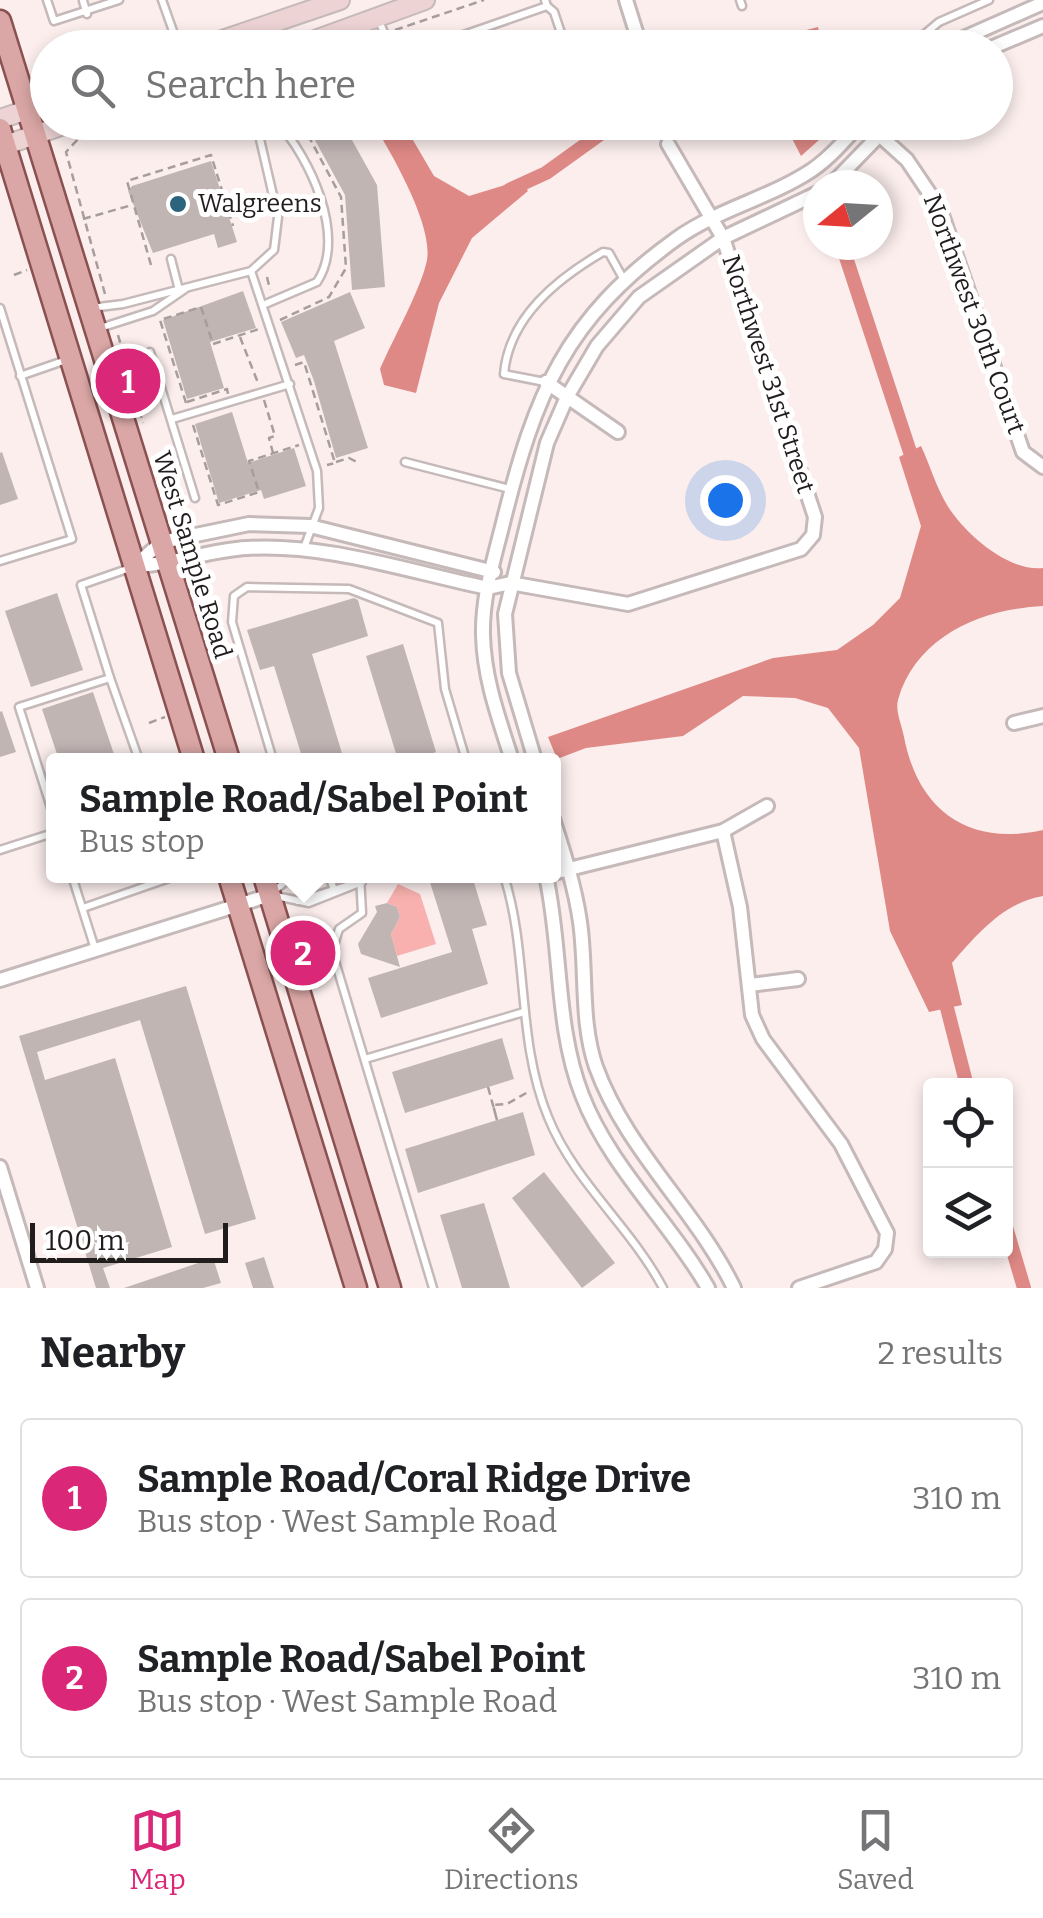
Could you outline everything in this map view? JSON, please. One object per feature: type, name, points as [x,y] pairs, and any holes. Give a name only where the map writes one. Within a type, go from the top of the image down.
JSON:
[{"type":"main road","points":[[251,30],[340,0]]},
{"type":"main road","points":[[364,30],[380,26],[425,0]]},
{"type":"main road","name":"West Sample Road","points":[[0,21],[30,88]]},
{"type":"main road","points":[[0,120],[30,109]]},
{"type":"main road","points":[[30,136],[2,141],[192,753]]},
{"type":"main road","name":"West Sample Road","points":[[38,140],[105,326],[162,542],[227,753]]},
{"type":"main road","points":[[231,883],[356,1288]]},
{"type":"main road","points":[[266,885],[390,1288]]},
{"type":"street","points":[[626,0],[635,30]]},
{"type":"street","points":[[980,30],[1038,3],[1043,26],[1013,39]]},
{"type":"street","points":[[510,753],[488,683],[483,632],[490,570],[546,382],[579,330],[624,280],[712,216],[810,171],[844,140]]},
{"type":"street","points":[[846,170],[876,140]]},
{"type":"street","name":"Northwest 30th Court","points":[[883,140],[907,160],[940,208],[1023,452],[1040,467]]},
{"type":"street","name":"Northwest 31st Street","points":[[510,583],[628,604],[801,549],[813,535],[815,516],[723,238],[668,144]]},
{"type":"street","points":[[533,753],[510,673],[505,614],[547,443],[567,397],[596,346],[639,297],[723,238],[803,200]]},
{"type":"street","points":[[546,382],[618,432]]},
{"type":"street","points":[[134,566],[162,542],[248,524],[310,526],[490,570],[510,583]]},
{"type":"street","points":[[134,566],[169,566],[246,548],[304,549],[488,588],[510,583]]},
{"type":"street","points":[[1014,722],[1043,716]]},
{"type":"street","points":[[561,871],[723,830],[766,806]]},
{"type":"street","points":[[723,830],[730,843],[752,1015],[763,1039],[858,1173],[887,1233],[885,1249],[876,1262],[799,1288]]},
{"type":"street","points":[[561,844],[580,922],[589,1040],[597,1068],[629,1134],[704,1234],[734,1288]]},
{"type":"street","points":[[547,883],[576,1075],[608,1144],[673,1231],[708,1288]]},
{"type":"street","points":[[0,980],[238,904],[266,885]]},
{"type":"street","points":[[750,985],[798,979]]},
{"type":"street","points":[[576,1075],[597,1068]]},
{"type":"street","points":[[1,1172],[36,1288]]},
{"type":"lane","points":[[47,0],[54,21],[87,14],[119,0]]},
{"type":"lane","points":[[162,0],[173,30]]},
{"type":"lane","points":[[929,30],[989,0]]},
{"type":"lane","points":[[84,1],[87,14]]},
{"type":"lane","points":[[474,30],[546,3],[560,30]]},
{"type":"lane","points":[[380,26],[382,30]]},
{"type":"lane","points":[[99,307],[251,271],[274,250],[279,235],[259,140]]},
{"type":"lane","points":[[262,305],[317,282],[327,261],[320,198],[287,140]]},
{"type":"lane","points":[[546,382],[528,382],[504,374],[512,338],[551,286],[603,252],[609,253],[624,280]]},
{"type":"lane","points":[[171,259],[182,289]]},
{"type":"lane","points":[[251,271],[316,469],[320,493],[304,549]]},
{"type":"lane","points":[[105,326],[153,311],[182,289]]},
{"type":"lane","points":[[0,308],[72,539],[0,561]]},
{"type":"lane","points":[[150,352],[195,498]]},
{"type":"lane","points":[[20,376],[70,358]]},
{"type":"lane","points":[[171,419],[290,384]]},
{"type":"lane","points":[[405,462],[511,489]]},
{"type":"lane","points":[[134,566],[81,585],[137,753]]},
{"type":"lane","points":[[271,753],[232,622],[234,596],[247,587],[349,589],[438,623],[445,689],[464,753]]},
{"type":"lane","points":[[46,792],[19,707],[110,678]]},
{"type":"lane","points":[[0,850],[46,835]]},
{"type":"lane","points":[[74,883],[96,950]]},
{"type":"lane","points":[[83,908],[155,883]]},
{"type":"lane","points":[[332,883],[333,887]]},
{"type":"lane","points":[[298,900],[347,883]]},
{"type":"lane","points":[[266,885],[310,903],[352,883]]},
{"type":"lane","points":[[361,883],[362,913],[338,929],[332,952],[434,1288]]},
{"type":"lane","points":[[506,883],[514,913],[524,1012],[539,1089],[560,1144],[663,1288]]},
{"type":"lane","points":[[364,1058],[524,1012]]},
{"type":"path","points":[[380,26],[484,0]]},
{"type":"path","points":[[80,140],[69,147],[66,163],[99,307]]},
{"type":"path","points":[[311,140],[341,196],[346,268],[324,300],[270,325],[213,344],[201,307],[160,320],[218,504],[259,492],[249,461],[299,444],[308,472],[348,458],[357,462]]},
{"type":"path","points":[[151,265],[126,182],[210,154],[233,226]]},
{"type":"path","points":[[169,168],[170,174]]},
{"type":"path","points":[[82,220],[132,205]]},
{"type":"path","points":[[14,275],[28,270]]},
{"type":"path","points":[[105,326],[144,427]]},
{"type":"path","points":[[240,336],[275,436],[269,438],[273,453]]},
{"type":"path","points":[[288,351],[294,366],[304,362],[335,463]]},
{"type":"path","points":[[149,723],[166,717]]},
{"type":"path","points":[[488,1088],[497,1120],[493,1105],[507,1104],[539,1089]]},
{"type":"shaded area","points":[[383,140],[413,140],[434,176],[469,196],[522,180],[528,191],[472,238],[439,303],[416,393],[384,385],[380,369],[427,260],[424,228]]},
{"type":"shaded area","points":[[793,140],[819,140],[801,156]]},
{"type":"shaded area","points":[[921,446],[943,498],[964,527],[1002,557],[1030,568],[1043,568],[1043,606],[997,613],[954,630],[920,659],[898,700],[911,763],[934,803],[970,827],[992,833],[1043,830],[1043,896],[1003,912],[981,931],[952,963],[962,1005],[929,1012],[890,931],[859,748],[828,708],[795,698],[743,696],[683,736],[586,748],[561,757],[561,753],[555,753],[548,737],[773,658],[837,650],[873,625],[900,598],[921,526],[899,457]]},
{"type":"shaded area","points":[[398,884],[420,894],[436,944],[397,956],[391,934],[400,917],[397,907],[387,903]]},
{"type":"building","points":[[315,140],[352,140],[377,185],[385,287],[352,290],[345,195]]},
{"type":"building","name":"Walgreens","points":[[211,161],[237,242],[218,248],[214,234],[153,253],[128,191],[132,186]]},
{"type":"building","points":[[243,291],[256,328],[210,342],[224,388],[187,399],[163,320]]},
{"type":"building","points":[[350,292],[365,328],[334,341],[368,448],[336,458],[304,355],[296,358],[281,322]]},
{"type":"building","points":[[232,412],[248,463],[294,448],[306,486],[264,499],[261,490],[219,503],[195,424]]},
{"type":"building","points":[[0,453],[18,499],[0,505]]},
{"type":"building","points":[[57,593],[83,670],[31,687],[5,611]]},
{"type":"building","points":[[358,600],[368,636],[312,654],[342,753],[301,753],[274,666],[260,670],[247,630]]},
{"type":"building","points":[[403,644],[436,752],[396,753],[366,656]]},
{"type":"building","points":[[93,692],[114,753],[57,753],[42,709]]},
{"type":"building","points":[[0,712],[16,752],[0,757]]},
{"type":"building","points":[[430,883],[474,883],[487,925],[472,929],[488,984],[381,1018],[368,978],[452,952]]},
{"type":"building","points":[[387,903],[397,907],[400,917],[391,934],[400,967],[361,954],[358,944],[377,912],[375,906]]},
{"type":"building","points":[[186,986],[256,1219],[205,1234],[140,1020],[37,1052],[45,1080],[115,1058],[172,1247],[103,1268],[110,1288],[96,1288],[19,1036]]},
{"type":"building","points":[[502,1038],[514,1079],[405,1113],[392,1072]]},
{"type":"building","points":[[523,1112],[535,1155],[418,1193],[405,1149]]},
{"type":"building","points":[[544,1172],[615,1263],[582,1288],[512,1198]]},
{"type":"building","points":[[484,1203],[510,1288],[462,1288],[440,1215]]},
{"type":"building","points":[[264,1257],[274,1288],[253,1288],[245,1263]]},
{"type":"building","points":[[213,1258],[221,1283],[203,1288],[124,1288]]},
{"type":"waterway","points":[[509,190],[546,173],[592,140]]},
{"type":"waterway","points":[[847,260],[910,452]]},
{"type":"waterway","points":[[947,1008],[965,1078]]},
{"type":"waterway","points":[[1013,1251],[1024,1288]]},
{"type":"place","name":"Walgreens","points":[[178,204]]},
{"type":"place","name":"Sample Road/Coral Ridge Drive","points":[[128,381]]},
{"type":"place","name":"Sample Road/Sabel Point","points":[[303,953]]}]
